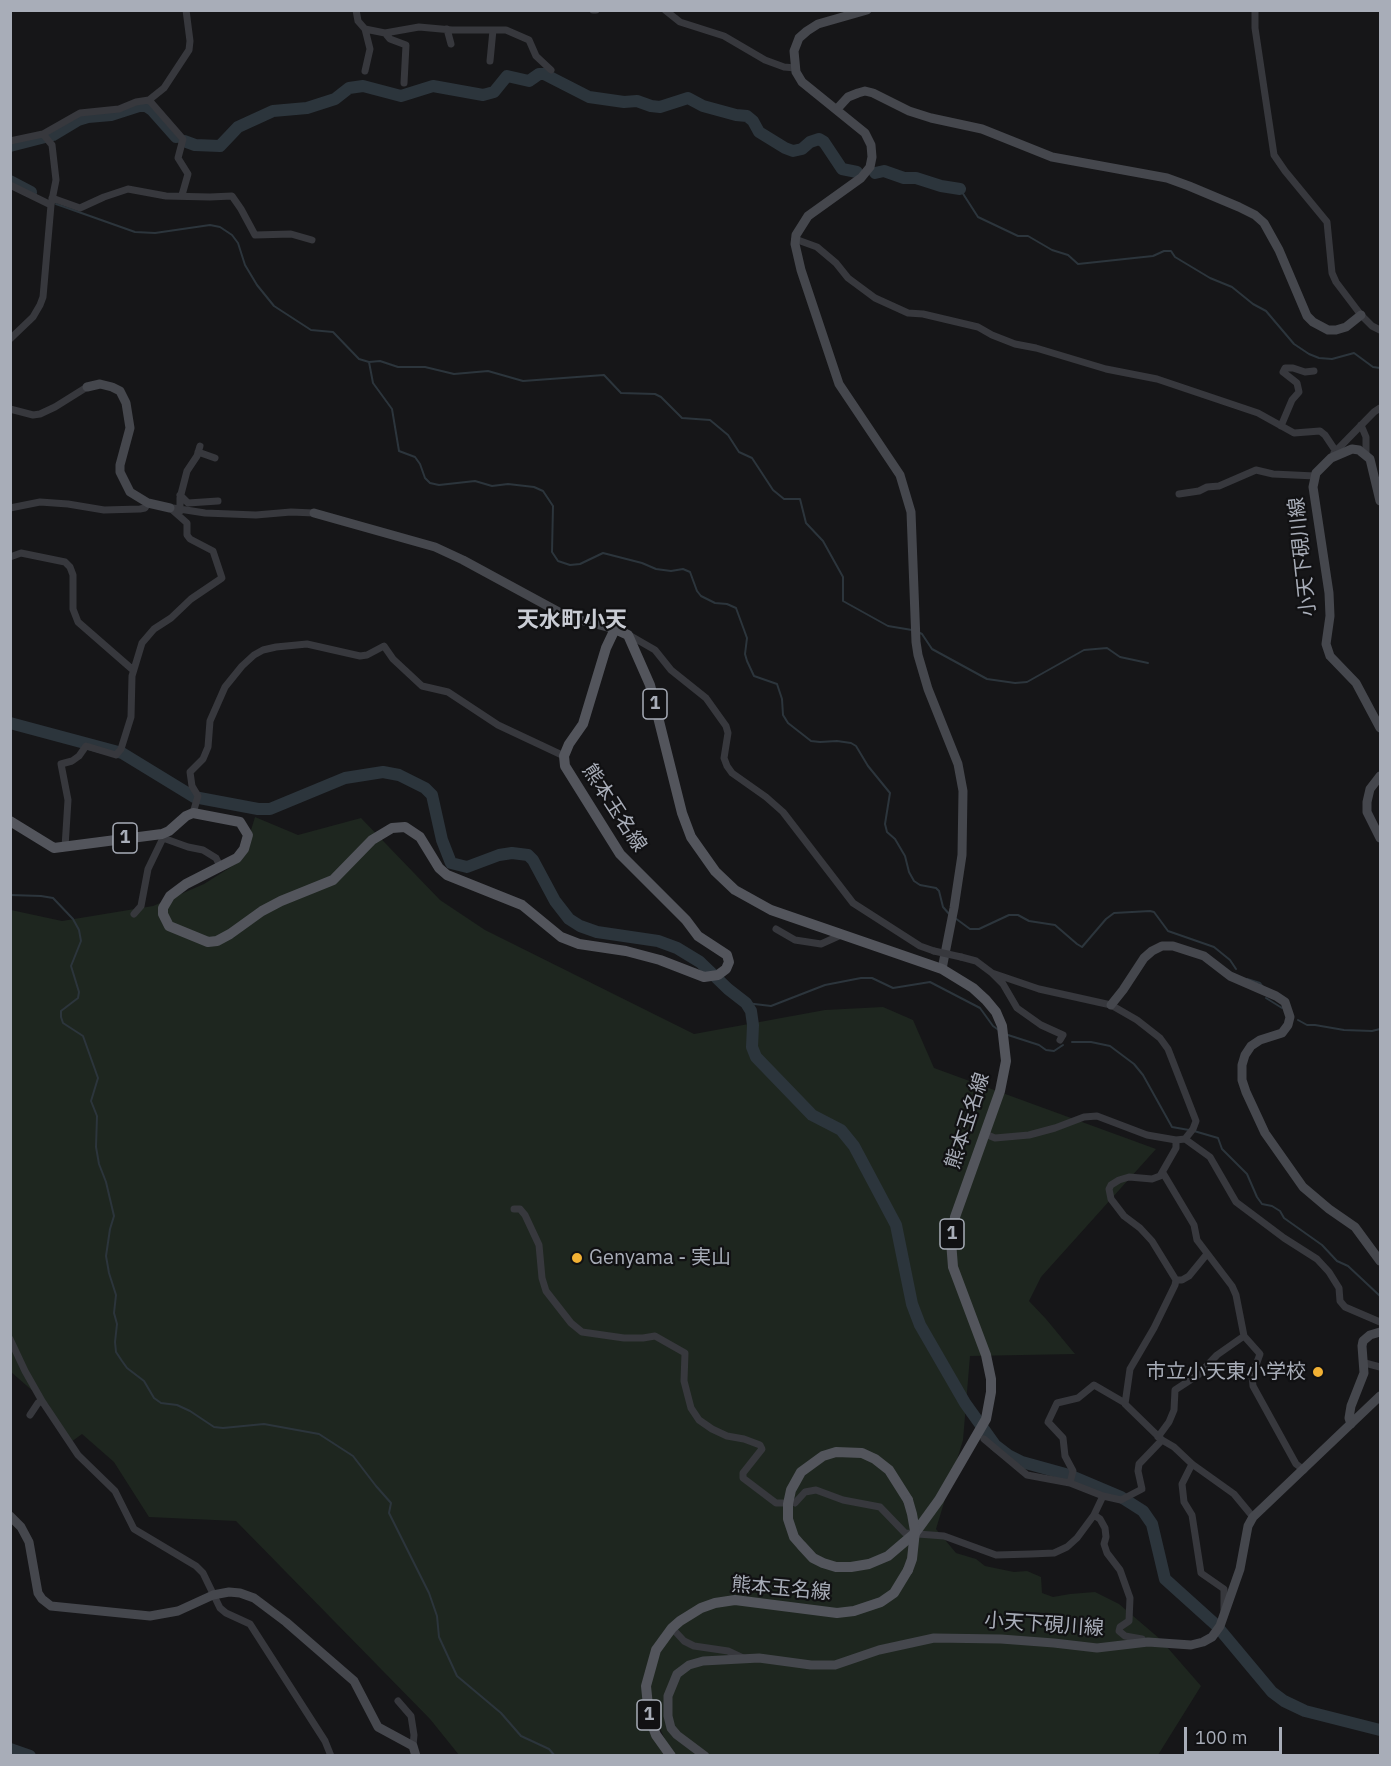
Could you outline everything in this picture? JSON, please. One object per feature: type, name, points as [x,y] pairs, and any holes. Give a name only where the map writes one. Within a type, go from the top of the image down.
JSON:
[{"type":"main road","points":[[615,629],[628,634]]},
{"type":"main road","name":"熊本玉名線","points":[[196,803],[240,822],[248,835],[244,849],[237,858],[186,884],[165,902],[163,914],[169,926],[195,938],[208,942],[216,941],[281,901],[333,880],[372,840],[392,828],[405,827],[420,837],[439,868],[447,875],[522,904],[561,937],[579,944],[626,951],[660,960],[692,973],[714,976],[726,969],[729,962],[727,955],[698,936],[686,920],[620,854],[565,766],[564,756],[569,744],[583,724],[606,648],[615,629]]},
{"type":"main road","name":"熊本玉名線","points":[[628,634],[650,685],[682,813],[692,837],[708,862],[735,890],[771,910],[942,969],[973,988],[996,1012],[1002,1026],[1006,1049],[1000,1091],[955,1216],[951,1241],[953,1267],[986,1355],[991,1379],[991,1392],[980,1439],[939,1500],[915,1533],[903,1545],[879,1560],[851,1567],[836,1567],[813,1557],[794,1537],[788,1519],[788,1504],[791,1490],[801,1472],[823,1456],[836,1452],[862,1453],[875,1459],[889,1470],[908,1500],[912,1514],[915,1531],[912,1559],[908,1570],[894,1593],[869,1608],[837,1613],[735,1600],[701,1608],[672,1628],[656,1650],[646,1686],[649,1716],[656,1735],[671,1755]]},
{"type":"main road","name":"1","points":[[10,820],[54,848],[65,847],[163,836],[186,816],[196,803]]},
{"type":"street","points":[[356,10],[358,21],[365,29],[370,49],[365,71]]},
{"type":"street","points":[[665,10],[680,22],[724,36],[765,60],[784,67],[795,68]]},
{"type":"street","points":[[867,10],[818,24],[799,38],[794,51],[795,68],[802,82],[865,133],[871,145],[872,157],[870,168],[861,178],[808,216],[795,239],[801,270],[839,384],[900,474],[907,494],[913,528],[916,642],[928,689],[950,741],[962,778],[964,818],[962,855],[942,969]]},
{"type":"street","points":[[1255,10],[1255,28],[1274,155],[1327,222],[1332,273],[1336,282],[1361,315],[1372,326],[1380,330]]},
{"type":"street","points":[[10,141],[45,136],[80,113],[119,109],[136,102],[149,100],[164,88],[189,50],[188,12]]},
{"type":"street","points":[[365,29],[386,33],[418,27],[506,30],[529,40],[536,56],[551,70]]},
{"type":"street","points":[[447,29],[451,44]]},
{"type":"street","points":[[490,61],[493,30]]},
{"type":"street","points":[[386,33],[390,39],[406,45],[404,83]]},
{"type":"street","points":[[837,109],[848,97],[858,93],[873,93],[909,111],[982,129],[1052,157],[1167,178],[1189,186],[1239,207],[1255,215],[1264,223],[1279,250],[1307,316],[1313,322],[1328,330],[1336,330],[1346,327],[1361,315]]},
{"type":"street","points":[[149,100],[183,139],[178,158],[188,174],[183,195]]},
{"type":"street","points":[[10,339],[33,317],[43,297],[56,180],[52,146],[45,136]]},
{"type":"street","points":[[10,185],[52,202],[80,208],[128,189],[166,196],[232,196],[255,235],[291,234],[312,240]]},
{"type":"street","points":[[795,239],[817,247],[836,263],[848,278],[874,298],[908,313],[923,314],[978,327],[1015,344],[1106,369],[1157,379],[1258,413],[1294,433],[1320,431],[1325,435],[1333,454]]},
{"type":"street","points":[[1281,426],[1292,400],[1299,392],[1297,383],[1283,372],[1285,368],[1314,372]]},
{"type":"street","points":[[10,410],[33,415],[40,414],[87,387],[100,384],[112,387],[123,395],[130,421],[120,472],[130,492],[148,503],[180,511],[256,515],[314,513],[435,547],[568,617],[615,629]]},
{"type":"street","points":[[1333,454],[1380,408]]},
{"type":"street","points":[[1361,425],[1366,437],[1366,455]]},
{"type":"street","points":[[180,511],[180,495],[187,471],[199,449],[215,458]]},
{"type":"street","points":[[1333,454],[1352,449],[1359,450],[1366,455],[1370,459],[1380,501]]},
{"type":"street","name":"小天下硯川線","points":[[1333,454],[1316,473],[1313,487],[1329,593],[1330,616],[1326,644],[1330,656],[1356,683],[1380,728]]},
{"type":"street","points":[[1179,494],[1219,486],[1256,470],[1273,474],[1315,476]]},
{"type":"street","points":[[180,495],[188,503],[218,501]]},
{"type":"street","points":[[10,508],[40,502],[122,510],[145,508],[148,503]]},
{"type":"street","points":[[65,847],[68,800],[61,764],[79,756],[86,746],[116,755],[131,717],[133,670],[142,643],[149,633],[171,618],[191,599],[222,578],[213,551],[190,539],[187,534],[187,523],[170,508]]},
{"type":"street","points":[[10,557],[21,553],[65,562],[73,575],[73,609],[78,622],[133,670]]},
{"type":"street","points":[[628,634],[655,650],[671,670],[706,698],[726,726],[728,733],[724,758],[726,766],[783,812],[853,903],[920,946],[976,961],[1003,984],[1017,1008],[1041,1025],[1063,1035],[1060,1040]]},
{"type":"street","points":[[196,803],[190,772],[203,759],[208,747],[210,721],[225,687],[254,654],[276,647],[308,644],[360,656],[384,646],[393,659],[422,686],[448,692],[498,725],[564,756]]},
{"type":"street","points":[[1380,776],[1370,789],[1367,802],[1368,812],[1380,838]]},
{"type":"street","points":[[134,914],[141,906],[148,869],[163,836],[188,847],[203,850],[216,858],[220,866]]},
{"type":"street","points":[[776,929],[795,940],[821,944],[841,935]]},
{"type":"street","points":[[1111,1005],[1144,958],[1162,946],[1173,946],[1204,956],[1230,976],[1285,1002],[1290,1017],[1282,1033],[1260,1040],[1251,1046],[1245,1055],[1242,1080],[1246,1092],[1265,1133],[1303,1187],[1354,1227],[1380,1261]]},
{"type":"street","points":[[992,973],[1040,989],[1111,1005],[1137,1020],[1160,1038],[1168,1049],[1195,1115],[1196,1121],[1192,1131],[1185,1139]]},
{"type":"street","points":[[985,1134],[995,1138],[1029,1135],[1055,1128],[1084,1116],[1097,1116],[1147,1135],[1176,1140],[1185,1139],[1210,1157],[1236,1202],[1317,1259],[1339,1288],[1340,1301],[1345,1307],[1380,1322]]},
{"type":"street","points":[[1176,1140],[1176,1148],[1163,1173],[1155,1179],[1119,1180],[1111,1185],[1109,1194],[1124,1216],[1152,1241],[1176,1280],[1154,1328],[1130,1369],[1126,1406],[1160,1438],[1234,1494],[1253,1517],[1380,1396]]},
{"type":"street","points":[[1163,1173],[1194,1225],[1197,1240],[1232,1286],[1244,1336],[1260,1354],[1252,1376],[1253,1386],[1296,1464],[1304,1470]]},
{"type":"street","points":[[514,1209],[520,1209],[525,1215],[539,1245],[542,1278],[546,1291],[571,1323],[582,1332],[624,1338],[655,1336],[685,1353],[684,1380],[691,1408],[699,1420],[712,1429],[727,1436],[760,1445],[762,1449],[743,1473],[743,1478],[776,1503],[783,1503]]},
{"type":"street","points":[[1176,1280],[1189,1276],[1207,1254]]},
{"type":"street","points":[[1351,1424],[1349,1411],[1363,1381],[1365,1363],[1363,1341],[1370,1335],[1380,1332]]},
{"type":"street","points":[[980,1439],[1027,1475],[1070,1482],[1103,1496],[1121,1500],[1129,1497],[1142,1489],[1138,1470],[1140,1461],[1160,1438],[1169,1422],[1174,1410],[1175,1390],[1198,1375],[1217,1355],[1244,1336]]},
{"type":"street","points":[[10,1340],[42,1401],[78,1455],[115,1491],[134,1529],[196,1566],[203,1573],[220,1608],[250,1624],[325,1741],[331,1755]]},
{"type":"street","points":[[1365,1363],[1380,1367]]},
{"type":"street","points":[[1070,1482],[1073,1472],[1065,1456],[1064,1438],[1048,1422],[1057,1403],[1077,1398],[1092,1385],[1125,1402]]},
{"type":"street","points":[[30,1415],[42,1401]]},
{"type":"street","points":[[1192,1464],[1182,1484],[1182,1493],[1191,1515],[1199,1567],[1201,1573],[1228,1590]]},
{"type":"street","points":[[795,1503],[805,1492],[816,1490],[843,1500],[880,1507],[905,1533],[944,1536],[996,1555],[1054,1553],[1067,1547],[1094,1515],[1103,1496]]},
{"type":"street","points":[[1094,1515],[1105,1527],[1104,1544],[1107,1553],[1120,1570],[1130,1598],[1129,1621],[1119,1630],[1125,1636],[1142,1639]]},
{"type":"street","points":[[10,1516],[21,1527],[29,1542],[38,1593],[51,1606],[150,1616],[178,1611],[213,1595],[229,1592],[254,1598],[354,1681],[378,1727],[415,1751]]},
{"type":"street","name":"小天下硯川線","points":[[705,1755],[677,1736],[671,1728],[668,1716],[668,1696],[676,1674],[689,1665],[703,1661],[759,1658],[825,1666],[846,1662],[879,1650],[934,1638],[1001,1639],[1097,1648],[1148,1642],[1191,1644],[1203,1642],[1219,1629],[1228,1590],[1240,1569],[1248,1526],[1253,1517]]},
{"type":"street","points":[[672,1628],[684,1641],[694,1646],[728,1651],[743,1658]]},
{"type":"street","points":[[398,1701],[411,1716],[415,1751]]},
{"type":"shaded area","points":[[255,817],[298,835],[361,818],[440,900],[485,930],[694,1034],[825,1010],[883,1007],[913,1020],[934,1068],[1156,1149],[1041,1277],[1029,1301],[1075,1354],[970,1356],[963,1440],[936,1529],[956,1553],[976,1559],[985,1566],[1014,1572],[1027,1571],[1041,1577],[1042,1593],[1053,1597],[1095,1592],[1119,1604],[1160,1639],[1201,1686],[1158,1755],[672,1755],[644,1693],[668,1755],[459,1755],[430,1719],[236,1521],[149,1517],[114,1462],[82,1434],[71,1442],[49,1405],[11,1372],[11,910],[62,921],[153,906],[204,884],[242,860]]},
{"type":"waterway","points":[[184,141],[195,145],[220,146],[238,127],[273,111],[307,108],[335,99],[349,88],[363,86],[401,96],[433,86],[483,95],[494,92],[507,76],[529,81],[539,74],[544,74],[589,97],[624,102],[637,101],[660,107],[688,98],[703,106],[747,116],[759,132],[793,151],[802,149],[810,142],[819,139],[824,142],[842,169],[857,172]]},
{"type":"waterway","points":[[10,146],[53,135],[78,120],[111,115],[139,106],[146,106],[152,110],[176,137]]},
{"type":"waterway","points":[[875,173],[884,171],[904,178],[916,178],[960,189]]},
{"type":"waterway","points":[[10,181],[31,192]]},
{"type":"waterway","points":[[960,189],[978,217],[1018,236],[1028,236],[1052,250],[1068,255],[1078,264],[1153,256],[1164,251],[1171,251],[1175,257],[1210,278],[1232,287],[1266,311],[1294,344],[1309,354],[1332,359],[1354,353],[1373,367],[1380,368]]},
{"type":"waterway","points":[[56,204],[135,232],[155,233],[210,225],[220,227],[232,235],[238,243],[245,265],[274,306],[311,330],[333,332],[359,359],[369,362],[380,361],[398,367],[425,367],[454,374],[488,371],[523,381],[604,375],[621,393],[655,394],[682,418],[710,420],[728,435],[739,452],[752,458],[773,490],[784,499],[800,499],[806,523],[823,541],[843,577],[843,601],[888,626],[912,630]]},
{"type":"waterway","points":[[369,362],[373,383],[392,409],[399,451],[415,457],[425,478],[430,483],[439,485],[475,481],[492,486],[508,484],[534,487],[543,491],[553,506],[552,552],[558,561],[570,565],[580,564],[603,553],[656,569],[671,571],[683,569],[690,572],[701,596],[715,603],[727,604],[736,608],[747,638],[745,654],[754,676],[777,684],[782,699],[783,715],[788,723],[811,741],[837,741],[856,746],[868,766],[890,793],[885,824],[887,832],[895,839],[905,856],[914,881],[920,885],[936,888],[943,907],[950,915]]},
{"type":"waterway","points":[[918,632],[922,634],[932,649],[987,679],[1015,683],[1027,682],[1084,650],[1107,648],[1120,657],[1148,663]]},
{"type":"waterway","points":[[10,723],[122,753],[194,797],[258,809],[270,809],[345,778],[383,772],[399,775],[425,788],[432,795],[442,840],[451,863],[467,867],[499,855],[512,853],[528,855],[555,901],[569,919],[580,926],[597,932],[658,941],[677,948],[700,962],[746,1003],[751,1011],[752,1047],[756,1057],[812,1115],[841,1130],[854,1146],[896,1225],[912,1304],[920,1325],[965,1403],[995,1445],[1022,1462],[1069,1475],[1121,1497],[1143,1511],[1152,1524],[1165,1579],[1216,1625],[1272,1692],[1284,1701],[1305,1711],[1380,1730]]},
{"type":"waterway","points":[[10,895],[53,898],[73,919],[79,930],[81,941],[71,966],[79,992],[78,998],[61,1011],[61,1017],[63,1023],[83,1036],[98,1078],[91,1101],[97,1116],[96,1147],[99,1164],[114,1216],[106,1256],[116,1295],[114,1313],[117,1324],[116,1352],[127,1368],[144,1381],[154,1398],[161,1403],[177,1405],[190,1411],[214,1427],[264,1424],[319,1434],[353,1456],[391,1503],[389,1513],[429,1593],[437,1616],[439,1637],[457,1676],[501,1713],[521,1736],[549,1749],[555,1756]]},
{"type":"waterway","points":[[955,918],[970,929],[979,929],[1009,915],[1018,915],[1029,921],[1055,925],[1082,947],[1114,913],[1150,911],[1154,912],[1168,931],[1214,947],[1230,960],[1236,969]]},
{"type":"waterway","points":[[746,1003],[771,1006],[825,985],[861,978],[872,978],[893,988],[930,982],[980,1008],[993,1026],[1000,1031]]},
{"type":"waterway","points":[[1247,979],[1260,983],[1264,988]]},
{"type":"waterway","points":[[1266,998],[1282,1008]]},
{"type":"waterway","points":[[1298,1020],[1307,1025],[1344,1030],[1380,1029]]},
{"type":"waterway","points":[[1008,1035],[1039,1045],[1046,1050],[1054,1051],[1063,1045]]},
{"type":"waterway","points":[[1072,1042],[1091,1042],[1110,1046],[1134,1064],[1143,1075],[1172,1127],[1189,1130]]},
{"type":"waterway","points":[[1194,1131],[1218,1138],[1222,1149],[1247,1174],[1262,1204],[1280,1211],[1284,1218],[1322,1245],[1337,1261],[1348,1266],[1380,1296]]},
{"type":"waterway","points":[[10,1749],[30,1756]]},
{"type":"place","name":"Genyama - 実山","points":[[577,1258]]},
{"type":"place","name":"市立小天東小学校","points":[[1318,1372]]},
{"type":"district","name":"天水町小天","points":[[572,621]]}]
